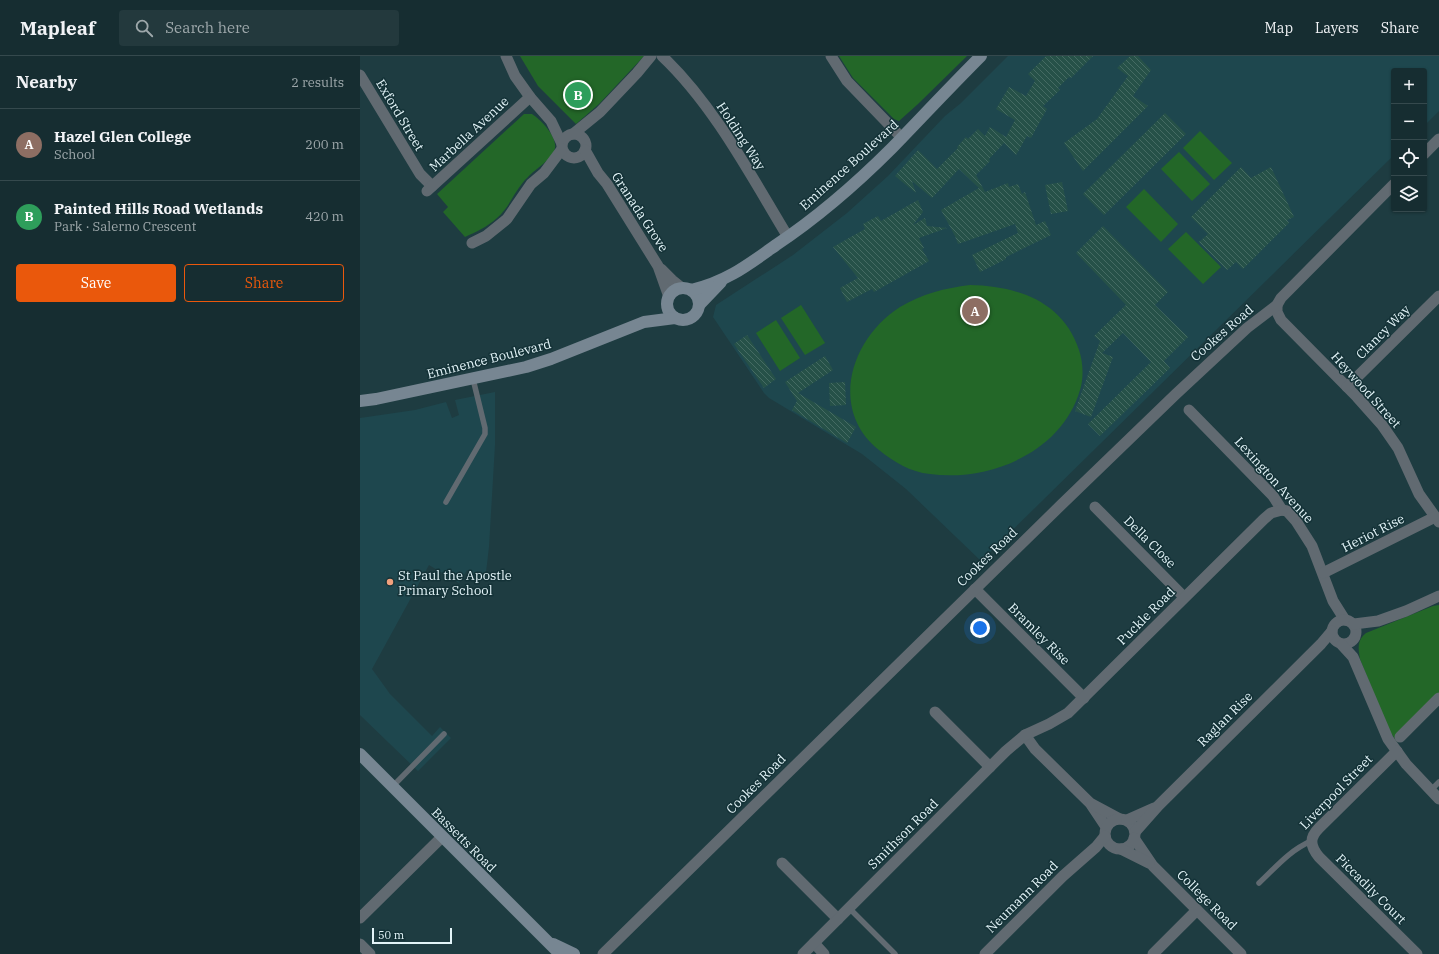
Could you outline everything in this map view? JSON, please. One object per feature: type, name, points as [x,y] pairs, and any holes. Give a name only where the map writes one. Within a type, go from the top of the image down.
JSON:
[{"type":"street","points":[[506,56],[516,76],[530,97],[551,121],[572,134],[579,135],[585,145]]},
{"type":"street","points":[[544,173],[562,146],[565,137],[572,134],[600,112],[651,56]]},
{"type":"street","name":"Holding Way","points":[[662,56],[703,102],[729,141],[788,237]]},
{"type":"street","points":[[831,56],[848,81],[902,138]]},
{"type":"street","name":"Eminence Boulevard","points":[[699,306],[724,280],[788,237],[852,186],[902,138],[981,56]]},
{"type":"street","name":"Exford Street","points":[[360,76],[429,189]]},
{"type":"street","name":"Marbella Avenue","points":[[429,189],[530,97]]},
{"type":"street","points":[[472,243],[486,236],[507,219],[531,184],[544,173],[582,155],[600,112]]},
{"type":"street","points":[[551,121],[566,155],[574,158]]},
{"type":"street","points":[[1427,151],[1439,140]]},
{"type":"street","name":"Granada Grove","points":[[585,145],[598,173],[607,184],[658,266],[672,280],[687,289]]},
{"type":"street","name":"Granada Grove","points":[[574,158],[598,173]]},
{"type":"street","name":"Cookes Road","points":[[602,954],[1176,394],[1247,328],[1277,305],[1281,298],[1391,187]]},
{"type":"street","name":"Granada Grove","points":[[658,266],[668,300]]},
{"type":"street","name":"Eminence Boulevard","points":[[687,289],[724,280]]},
{"type":"street","points":[[687,289],[697,296],[699,306],[695,314],[684,320],[675,318],[669,312],[668,300],[674,290],[687,289]]},
{"type":"street","name":"Clancy Way","points":[[1347,387],[1439,296]]},
{"type":"street","name":"Eminence Boulevard","points":[[644,322],[668,300]]},
{"type":"street","name":"Heywood Street","points":[[1277,305],[1277,312],[1281,320],[1371,412],[1391,436],[1405,461],[1419,494],[1437,519]]},
{"type":"street","name":"Eminence Boulevard","points":[[360,401],[376,399],[526,367],[551,359],[644,322],[675,318]]},
{"type":"street","name":"Lexington Avenue","points":[[1189,410],[1273,496],[1282,510],[1291,515],[1303,531],[1312,546],[1323,573],[1341,625]]},
{"type":"street","name":"Della Close","points":[[1095,507],[1184,597]]},
{"type":"street","name":"Puckle Road","points":[[1025,736],[1068,713],[1264,519],[1271,513],[1282,510]]},
{"type":"street","name":"Heriot Rise","points":[[1323,573],[1437,519]]},
{"type":"street","name":"Bramley Rise","points":[[975,589],[1084,698]]},
{"type":"street","points":[[1439,596],[1406,611],[1378,621],[1341,625],[1332,635],[1347,641],[1384,733],[1414,773],[1439,800]]},
{"type":"street","name":"Raglan Rise","points":[[1312,653],[1347,641],[1378,621]]},
{"type":"street","points":[[1341,625],[1357,631],[1347,641]]},
{"type":"street","name":"Raglan Rise","points":[[1135,835],[1142,823],[1158,806],[1341,625]]},
{"type":"street","points":[[1400,737],[1439,698]]},
{"type":"street","points":[[935,712],[990,767]]},
{"type":"street","points":[[1025,736],[1090,803],[1106,832]]},
{"type":"street","name":"Smithson Road","points":[[803,954],[1006,751],[1025,736]]},
{"type":"street","name":"Liverpool Street","points":[[1311,841],[1314,832],[1397,751]]},
{"type":"street","name":"Bassetts Road","points":[[360,754],[528,924],[560,954]]},
{"type":"street","points":[[1090,803],[1123,819],[1134,827],[1135,835],[1129,846],[1117,848],[1106,840],[1106,832],[1112,821],[1123,819]]},
{"type":"street","name":"Raglan Rise","points":[[1123,819],[1158,806]]},
{"type":"street","name":"Neumann Road","points":[[985,954],[1062,876],[1096,847],[1106,832]]},
{"type":"street","name":"College Road","points":[[1135,835],[1152,866]]},
{"type":"street","points":[[360,918],[442,837]]},
{"type":"street","name":"Piccadily Court","points":[[1311,841],[1312,847],[1319,856],[1416,954]]},
{"type":"street","name":"Neumann Road","points":[[1080,861],[1117,848]]},
{"type":"street","name":"College Road","points":[[1117,848],[1138,857],[1152,866],[1241,954]]},
{"type":"street","points":[[782,863],[838,919]]},
{"type":"street","points":[[1153,954],[1197,910]]},
{"type":"street","name":"Bassetts Road","points":[[550,943],[574,954]]},
{"type":"street","points":[[814,943],[824,954]]},
{"type":"street","points":[[360,944],[370,954]]},
{"type":"lane","points":[[446,502],[485,434],[485,428],[473,379]]},
{"type":"lane","points":[[392,787],[444,734]]},
{"type":"lane","points":[[1430,791],[1439,782]]},
{"type":"lane","name":"Liverpool Street","points":[[1259,883],[1289,853],[1299,846],[1311,841]]},
{"type":"lane","points":[[849,908],[895,954]]},
{"type":"shaded area","points":[[1008,56],[1439,56],[1439,111],[1427,123],[1427,68],[1391,68],[1391,158],[981,561],[906,489],[862,454],[769,398],[764,393],[713,317],[716,305],[793,255],[847,213],[888,176],[945,116],[961,103]]},
{"type":"shaded area","name":"St Paul the Apostle Primary School","points":[[495,392],[495,445],[489,547],[485,581],[467,570],[459,583],[429,565],[372,669],[390,694],[432,736],[440,727],[451,738],[418,771],[360,715],[360,418],[415,410],[446,402],[452,418],[459,415],[455,400]]},
{"type":"green space","points":[[520,56],[644,56],[599,104],[576,124],[538,86]]},
{"type":"green space","points":[[839,56],[967,56],[899,121],[894,119],[853,78]]},
{"type":"green space","points":[[524,114],[532,114],[548,129],[554,138],[554,152],[523,182],[502,214],[485,227],[465,237],[443,212],[448,207],[437,194]]},
{"type":"green space","points":[[1200,131],[1232,163],[1214,180],[1183,148]]},
{"type":"green space","points":[[1179,152],[1210,184],[1192,201],[1161,169]]},
{"type":"green space","points":[[1144,189],[1178,224],[1161,242],[1126,207]]},
{"type":"green space","points":[[1186,232],[1221,267],[1203,284],[1168,249]]},
{"type":"green space","points":[[970,285],[988,286],[1021,293],[1050,308],[1062,319],[1072,333],[1079,350],[1082,365],[1080,390],[1071,412],[1057,430],[1040,446],[1021,458],[999,467],[976,473],[953,475],[930,474],[909,469],[879,450],[863,433],[854,415],[850,395],[852,375],[858,355],[869,337],[883,320],[900,307],[917,298],[934,292]]},
{"type":"green space","points":[[801,305],[825,343],[805,355],[781,318]]},
{"type":"green space","points":[[776,320],[800,358],[780,371],[756,333]]},
{"type":"green space","points":[[1439,605],[1439,700],[1397,742],[1388,729],[1360,659],[1360,641],[1366,633],[1433,606]]},
{"type":"building","points":[[1046,56],[1093,56],[1071,78],[1069,77],[1058,88],[1060,90],[1043,106],[1047,109],[1031,138],[1027,136],[1016,155],[1004,143],[989,159],[990,161],[976,175],[985,192],[1008,183],[1009,187],[1018,184],[1022,194],[1025,192],[1036,225],[1045,221],[1051,235],[1006,257],[1006,259],[980,272],[972,255],[1018,233],[1015,224],[958,244],[941,210],[979,188],[959,169],[932,198],[912,181],[916,193],[895,176],[918,150],[937,169],[958,148],[957,147],[966,137],[968,139],[978,129],[985,136],[990,127],[1006,137],[1015,120],[996,109],[1009,87],[1026,96],[1035,81],[1028,74]]},
{"type":"building","points":[[1130,56],[1138,56],[1151,70],[1133,96],[1148,106],[1083,171],[1064,143],[1097,119],[1128,76],[1117,68]]},
{"type":"building","points":[[1165,113],[1186,134],[1104,215],[1083,194]]},
{"type":"building","points":[[1241,167],[1251,178],[1271,167],[1294,217],[1287,220],[1289,223],[1243,269],[1236,262],[1227,270],[1199,242],[1208,234],[1191,217]]},
{"type":"building","points":[[1062,182],[1068,211],[1051,214],[1045,185]]},
{"type":"building","points":[[918,200],[923,212],[913,225],[925,218],[927,226],[947,228],[919,238],[924,248],[922,249],[929,261],[874,292],[872,289],[847,302],[840,288],[858,278],[833,247],[865,229],[863,224],[878,216],[881,221]]},
{"type":"building","points":[[1103,226],[1168,292],[1155,305],[1188,337],[1164,361],[1170,368],[1100,436],[1088,424],[1151,362],[1123,333],[1102,353],[1113,357],[1091,417],[1075,411],[1100,341],[1094,336],[1126,305],[1076,253]]},
{"type":"building","points":[[747,335],[776,379],[764,388],[734,344]]},
{"type":"building","points":[[825,356],[833,370],[798,393],[856,427],[847,443],[792,410],[797,401],[785,382]]},
{"type":"building","points":[[845,382],[846,405],[830,406],[829,383]]},
{"type":"place","name":"Painted Hills Road Wetlands","points":[[578,95]]},
{"type":"place","name":"Hazel Glen College","points":[[975,311]]},
{"type":"place","name":"St Paul the Apostle Primary School","points":[[390,582]]}]
